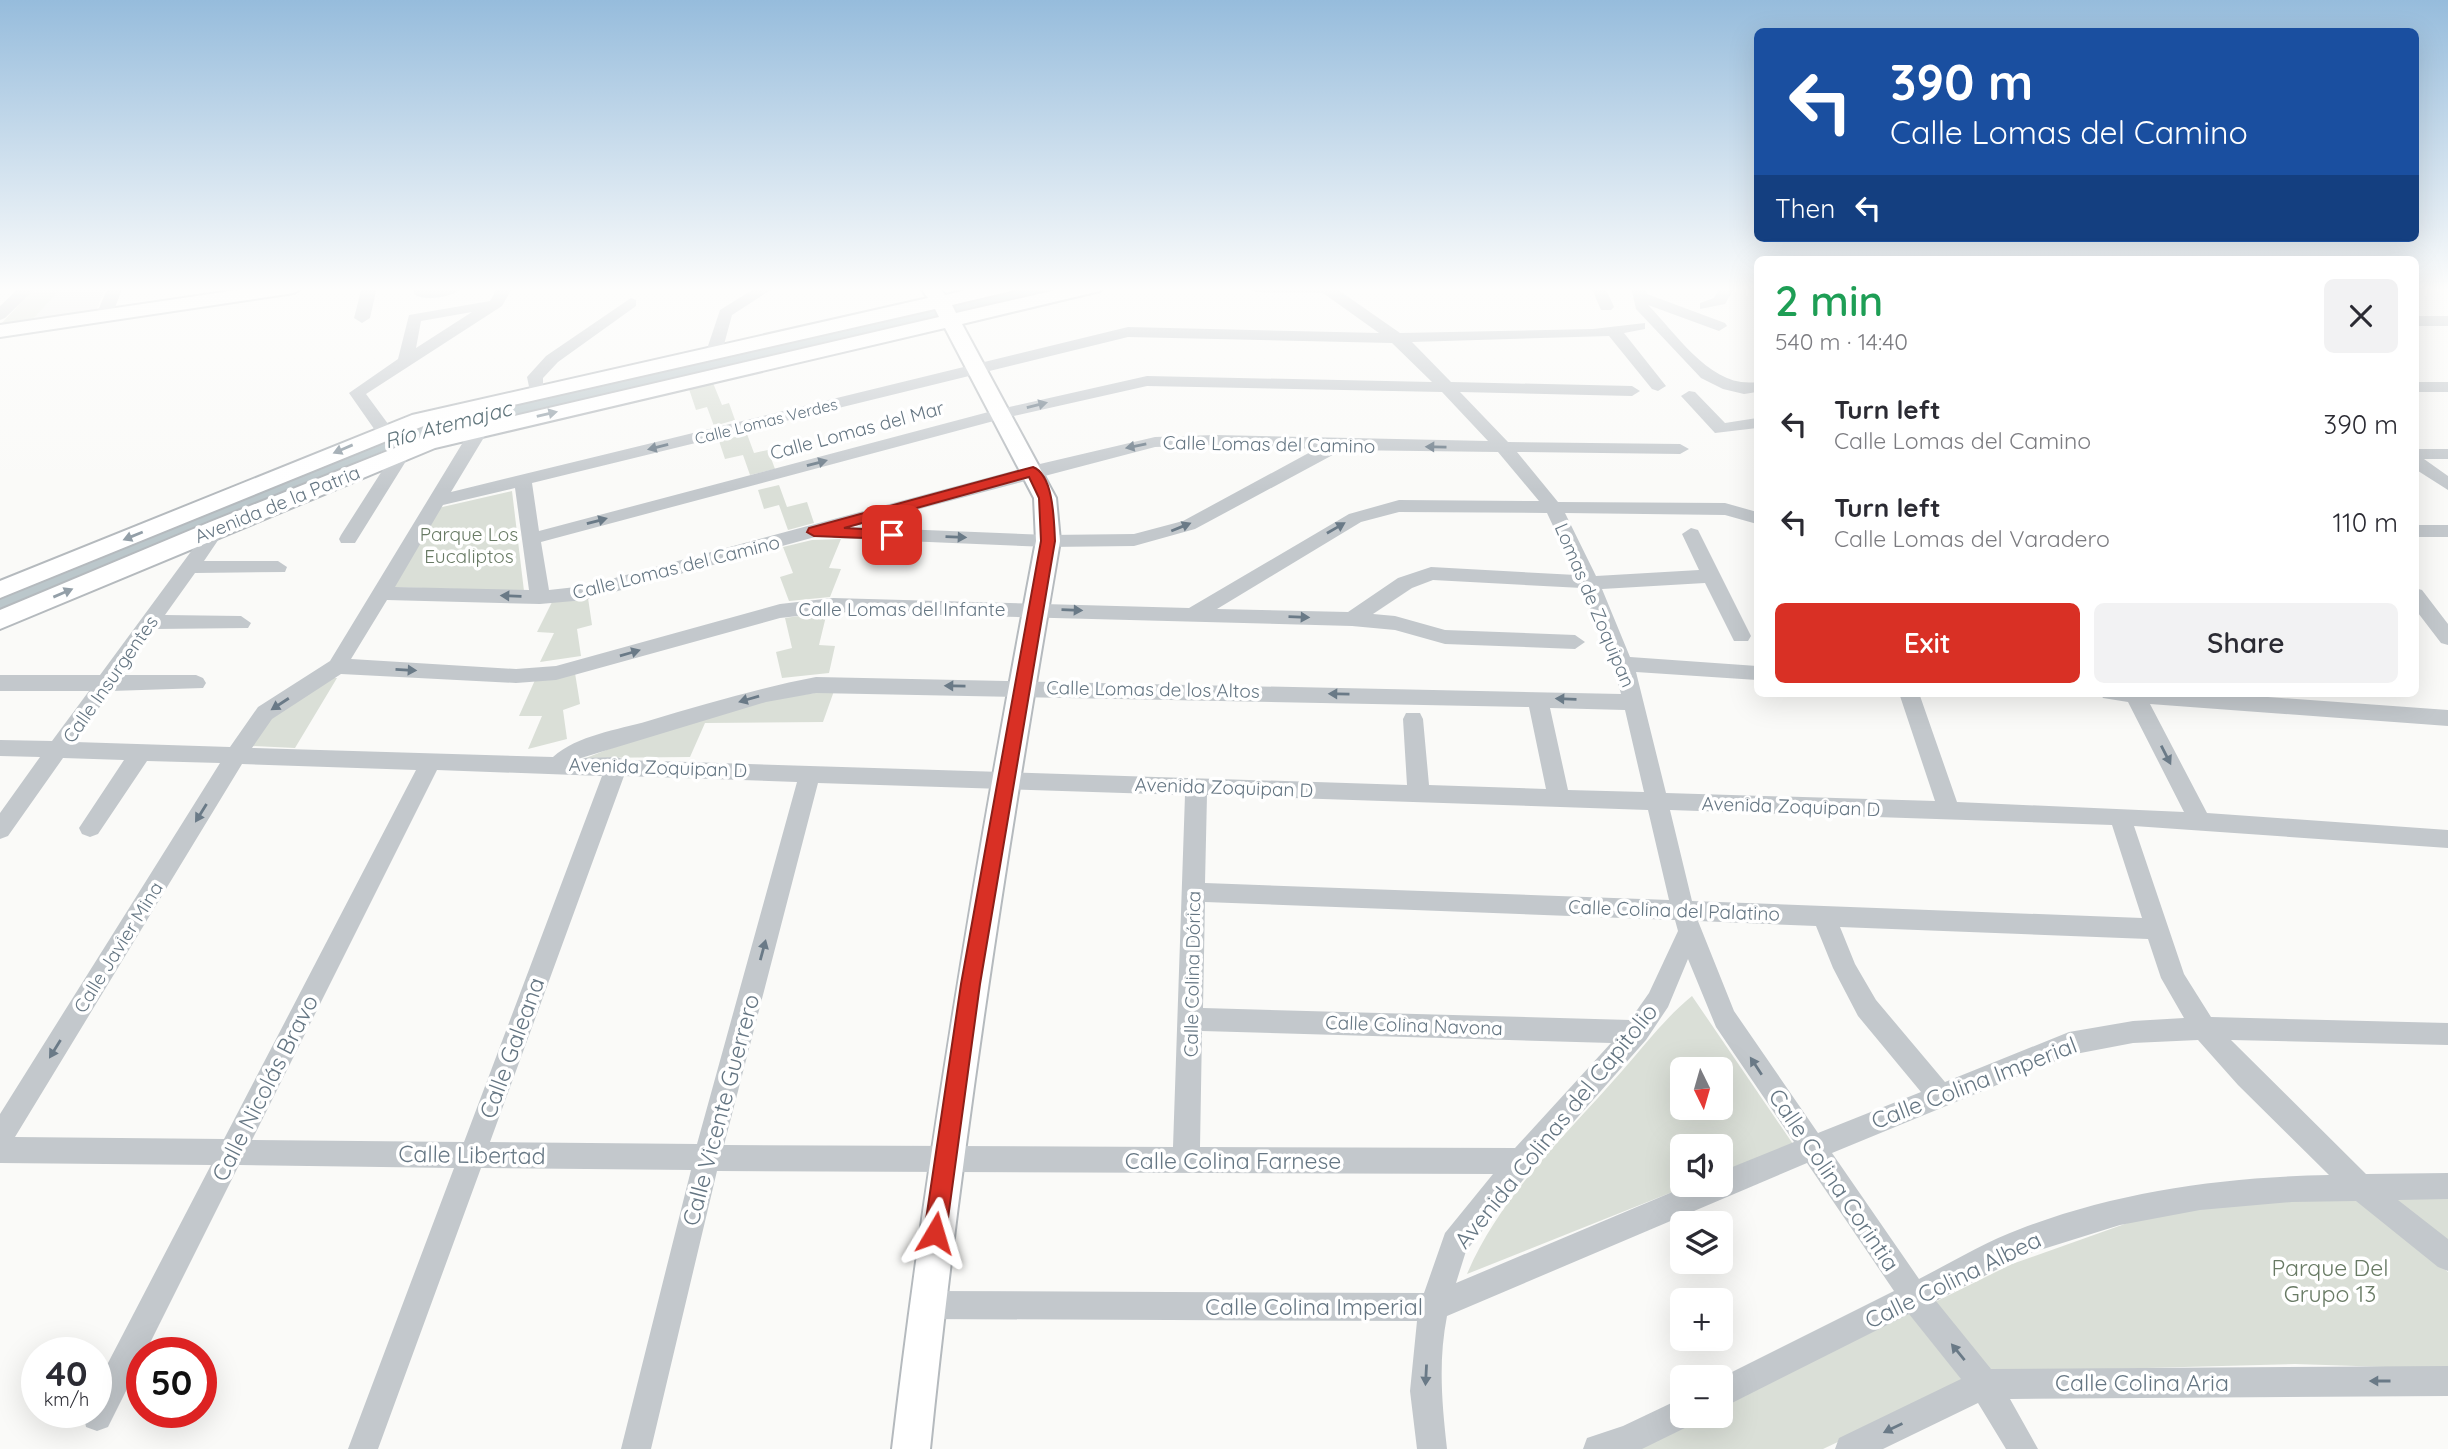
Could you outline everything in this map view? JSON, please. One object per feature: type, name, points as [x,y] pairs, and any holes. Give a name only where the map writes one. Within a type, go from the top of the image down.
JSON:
[{"type":"main road","name":"Avenida de la Patria","points":[[0,590],[385,432],[442,413],[702,355]]},
{"type":"main road","name":"Avenida de la Patria","points":[[0,620],[218,527],[402,453],[480,429],[757,355]]},
{"type":"main road","points":[[911,1449],[925,1306],[944,1160],[1005,780],[1048,541],[1045,498],[970,355]]},
{"type":"street","points":[[406,361],[407,355]]},
{"type":"street","points":[[385,432],[357,394],[416,355]]},
{"type":"street","points":[[537,392],[535,377],[558,355]]},
{"type":"street","name":"Calle Lomas Verdes","points":[[437,501],[1036,355]]},
{"type":"street","name":"Lomas de Zoquipan","points":[[1415,355],[1504,447],[1553,507],[1589,582],[1623,664],[1634,702],[1687,921]]},
{"type":"street","points":[[1633,355],[1658,386]]},
{"type":"street","points":[[1688,355],[1707,374],[1723,384],[1744,389],[1754,387]]},
{"type":"street","name":"Calle Lomas del Mar","points":[[531,539],[1002,414],[1147,381],[1632,391]]},
{"type":"street","points":[[2419,387],[2448,387]]},
{"type":"street","points":[[1689,396],[1721,429],[1754,424]]},
{"type":"street","points":[[337,666],[480,429]]},
{"type":"street","name":"Calle Lomas del Camino","points":[[382,593],[540,597],[585,593],[1033,471],[1155,442],[1215,440],[1342,445],[1680,449]]},
{"type":"street","points":[[814,532],[1108,542],[1160,536],[1189,525],[1311,458],[1342,445]]},
{"type":"street","points":[[348,539],[402,453]]},
{"type":"street","points":[[2419,454],[2448,454]]},
{"type":"street","points":[[2419,464],[2448,484]]},
{"type":"street","points":[[523,481],[540,597]]},
{"type":"street","points":[[1194,614],[1355,518],[1399,506],[1725,509],[1754,516]]},
{"type":"street","name":"Calle Insurgentes","points":[[0,830],[218,527]]},
{"type":"street","points":[[2419,531],[2448,531]]},
{"type":"street","points":[[1691,534],[1741,636]]},
{"type":"street","points":[[190,567],[278,568]]},
{"type":"street","points":[[1352,619],[1405,583],[1431,573],[1589,582],[1713,576]]},
{"type":"street","points":[[2419,601],[2448,638]]},
{"type":"street","name":"Calle Lomas del Infante","points":[[337,666],[537,675],[574,669],[796,608],[833,606],[1036,608],[1352,619],[1395,623],[1445,637],[1575,642]]},
{"type":"street","points":[[151,622],[240,623]]},
{"type":"street","points":[[1623,664],[1754,673]]},
{"type":"street","name":"Calle Javier Mina","points":[[0,1138],[236,755],[265,713],[337,666]]},
{"type":"street","points":[[0,683],[197,683]]},
{"type":"street","name":"Calle Lomas de los Altos","points":[[560,764],[584,747],[789,689],[843,684],[1634,702]]},
{"type":"street","points":[[1910,697],[1949,810]]},
{"type":"street","points":[[2136,697],[2199,820]]},
{"type":"street","points":[[2173,697],[2448,718]]},
{"type":"street","points":[[1537,698],[1559,797]]},
{"type":"street","points":[[1413,719],[1419,792]]},
{"type":"street","name":"Avenida Zoquipan D","points":[[0,748],[617,765],[1196,787],[2120,816],[2199,820],[2445,844]]},
{"type":"street","points":[[90,828],[141,753]]},
{"type":"street","name":"Calle Nicolás Bravo","points":[[112,1387],[431,761]]},
{"type":"street","name":"Calle Galeana","points":[[363,1449],[617,765]]},
{"type":"street","name":"Calle Vicente Guerrero","points":[[636,1449],[707,1158],[810,773]]},
{"type":"street","name":"Calle Colina Dórica","points":[[1186,1161],[1192,1018],[1196,787]]},
{"type":"street","points":[[2120,816],[2173,978],[2204,1028],[2247,1077],[2361,1188],[2448,1257]]},
{"type":"street","name":"Calle Colina del Palatino","points":[[1193,892],[1687,921],[1824,916],[2155,929]]},
{"type":"street","points":[[1824,916],[1844,968],[1867,1008],[1939,1094]]},
{"type":"street","name":"Avenida Colinas del Capitolio","points":[[1432,1449],[1425,1391],[1427,1343],[1434,1307],[1455,1243],[1521,1161],[1637,1032],[1659,999],[1681,946],[1687,921]]},
{"type":"street","name":"Calle Colina Corintia","points":[[1687,921],[1725,1019],[1915,1298],[1984,1384],[2023,1449]]},
{"type":"street","name":"Calle Colina Navona","points":[[1192,1018],[1637,1032]]},
{"type":"street","name":"Calle Colina Imperial","points":[[1733,1179],[2068,1044],[2133,1032],[2204,1028],[2448,1034]]},
{"type":"street","name":"Calle Libertad","points":[[0,1150],[944,1160]]},
{"type":"street","name":"Calle Colina Farnese","points":[[944,1160],[1521,1161]]},
{"type":"street","name":"Calle Colina Albea","points":[[1733,1388],[2022,1242],[2120,1211],[2200,1196],[2448,1186]]},
{"type":"street","name":"Calle Colina Imperial","points":[[925,1306],[1434,1307],[1692,1197]]},
{"type":"street","name":"Calle Colina Aria","points":[[1850,1449],[1984,1384],[2448,1381]]},
{"type":"street","points":[[1598,1449],[1627,1440],[1670,1419]]},
{"type":"green space","points":[[713,383],[722,405],[729,403],[735,420],[714,426],[707,407],[696,410],[689,389]]},
{"type":"green space","points":[[747,434],[754,453],[768,450],[775,469],[750,475],[743,455],[725,459],[719,441]]},
{"type":"green space","points":[[779,485],[787,507],[807,502],[814,523],[788,530],[779,505],[764,509],[758,490]]},
{"type":"green space","name":"Parque Los Eucaliptos","points":[[512,491],[524,591],[390,587],[438,508]]},
{"type":"green space","points":[[841,539],[829,568],[841,569],[830,597],[789,601],[780,577],[793,573],[783,547],[812,540]]},
{"type":"green space","points":[[588,598],[592,625],[577,629],[581,656],[540,662],[554,633],[537,632],[552,602]]},
{"type":"green space","points":[[827,612],[819,645],[835,646],[829,673],[782,678],[776,652],[792,648],[785,618]]},
{"type":"green space","points":[[575,673],[580,704],[563,710],[567,739],[528,749],[542,716],[519,716],[535,680]]},
{"type":"green space","points":[[332,678],[337,678],[295,748],[252,746],[271,719]]},
{"type":"green space","points":[[834,691],[823,722],[705,723],[690,757],[586,758],[645,736],[740,707],[803,694]]},
{"type":"green space","points":[[1692,996],[1793,1144],[1733,1168],[1733,1134],[1670,1134],[1670,1193],[1467,1274],[1497,1218],[1516,1192],[1664,1023]]},
{"type":"green space","name":"Parque Del Grupo 13","points":[[2448,1192],[2448,1249],[2381,1193]]},
{"type":"green space","name":"Parque Del Grupo 13","points":[[2357,1195],[2448,1272],[2448,1369],[2295,1364],[1990,1372],[1935,1302],[2012,1264],[2164,1210]]},
{"type":"green space","points":[[1907,1307],[1969,1380],[1823,1449],[1620,1449],[1670,1425],[1670,1428],[1733,1428],[1733,1394]]},
{"type":"water","name":"Río Atemajac","points":[[733,355],[780,355],[441,433],[393,447],[0,611],[0,597],[416,427]]},
{"type":"route","points":[[892,535],[814,532],[1033,471],[1045,498],[1048,541],[971,984],[935,1233]]}]
